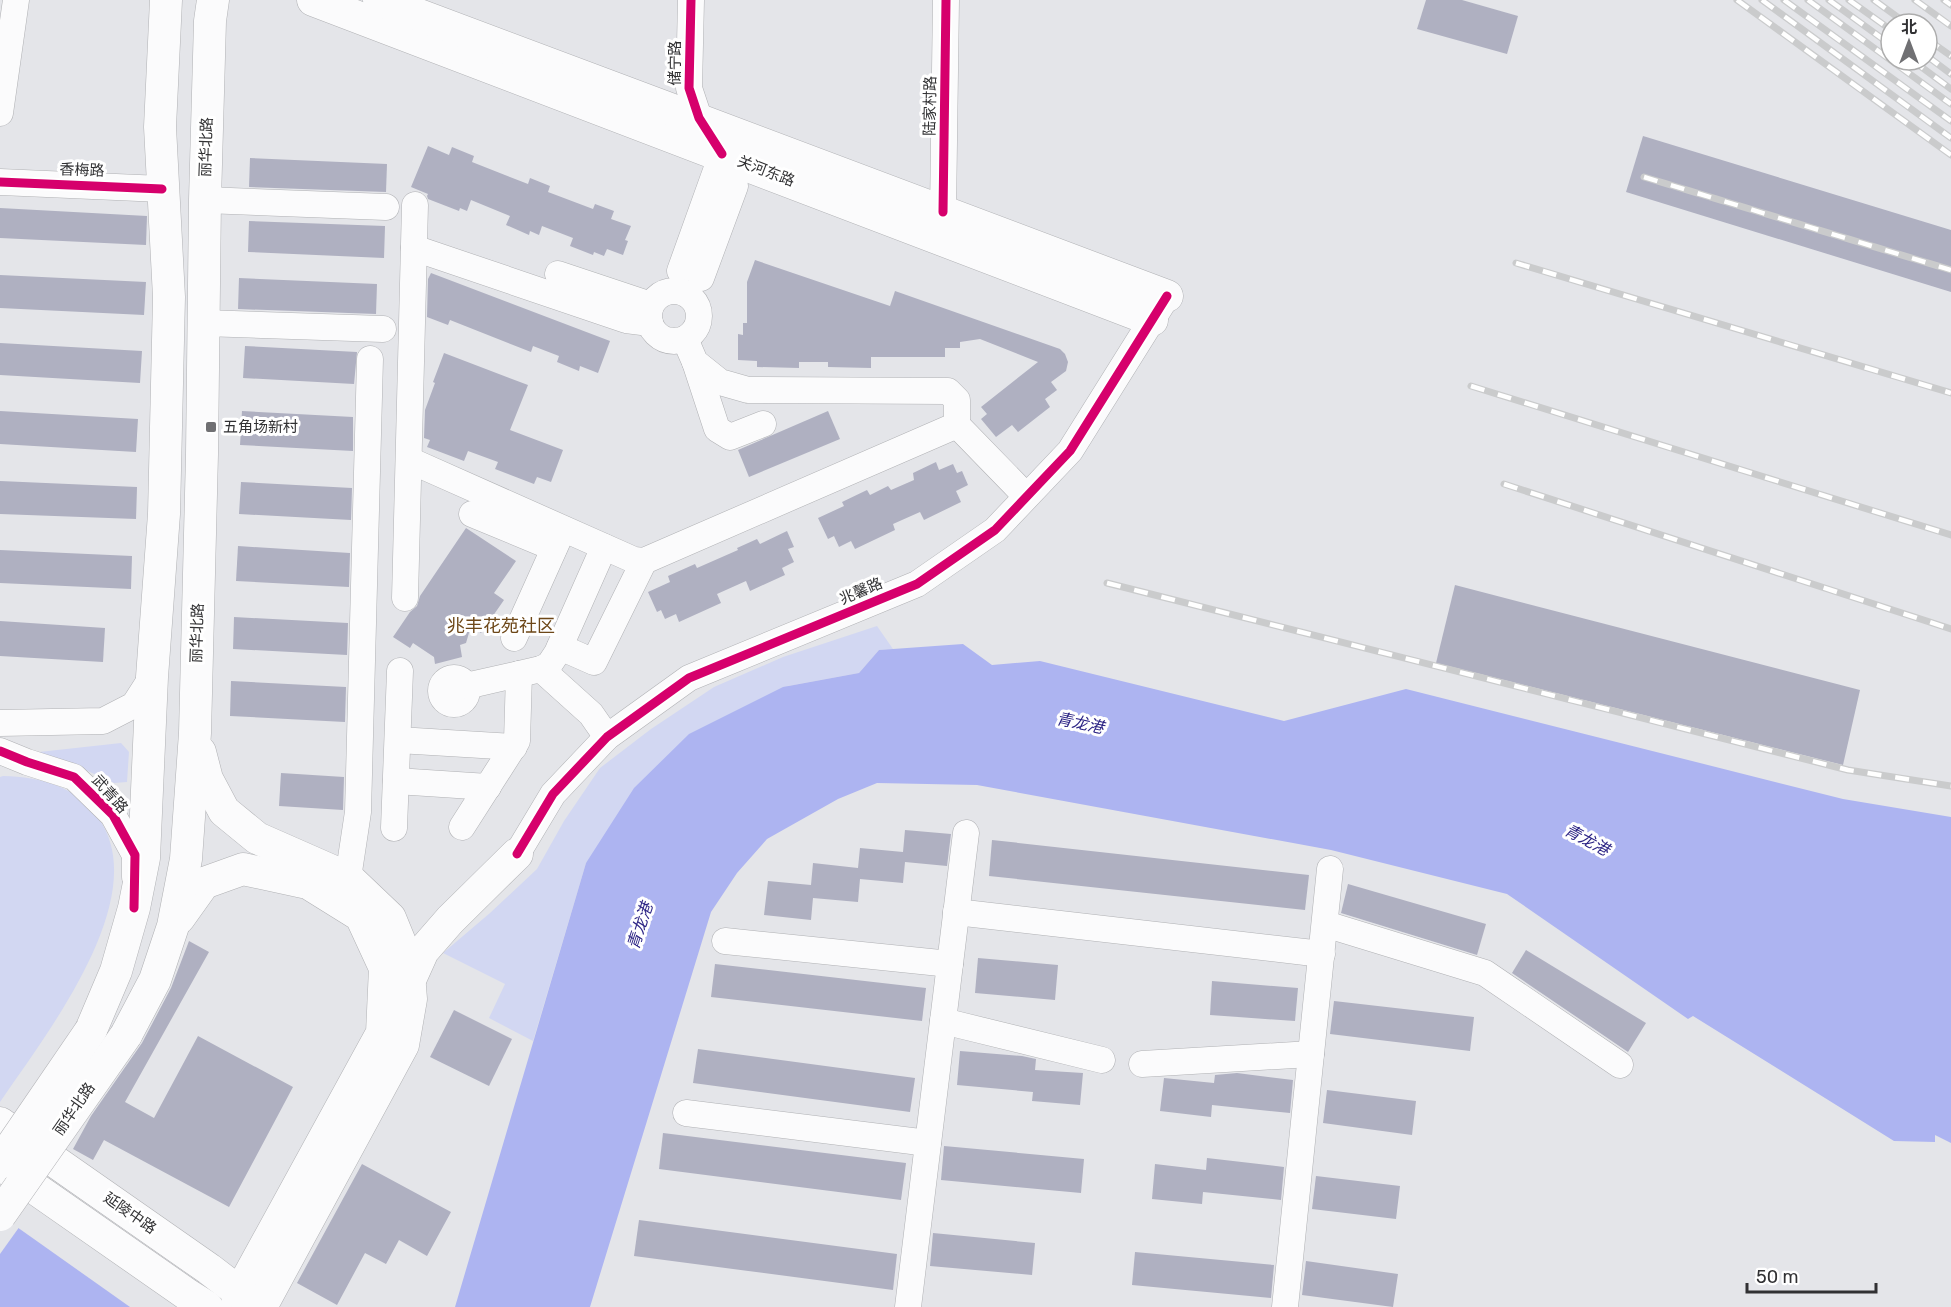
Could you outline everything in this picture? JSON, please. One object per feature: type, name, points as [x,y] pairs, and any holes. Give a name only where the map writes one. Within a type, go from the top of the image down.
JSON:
[{"type":"main road","name":"丽华北路","points":[[0,1164],[91,1030],[116,971],[134,908],[144,858],[152,677],[164,514],[169,297],[160,127],[166,0]]},
{"type":"main road","name":"丽华北路","points":[[0,1215],[126,1035],[156,980],[173,926],[186,859],[195,733],[205,200],[210,21],[213,0]]},
{"type":"main road","name":"关河东路","points":[[312,0],[722,154],[1160,308]]},
{"type":"main road","name":"关河东路","points":[[379,0],[699,118],[943,212],[1160,308]]},
{"type":"main road","points":[[195,733],[207,779],[224,811],[256,838],[348,878],[390,918],[408,963],[411,999],[403,1045],[249,1303]]},
{"type":"main road","points":[[409,982],[423,951],[450,920],[517,854]]},
{"type":"main road","points":[[173,926],[204,883],[243,869],[308,883],[361,916],[385,968],[382,1033],[249,1303]]},
{"type":"main road","name":"延陵中路","points":[[0,1123],[88,1183],[249,1303]]},
{"type":"main road","points":[[0,1164],[207,1307]]},
{"type":"street","points":[[0,113],[16,0]]},
{"type":"street","name":"储宁路","points":[[677,292],[735,186],[722,154],[699,118],[688,88],[691,0]]},
{"type":"street","name":"陆家村路","points":[[943,212],[946,0]]},
{"type":"street","name":"香梅路","points":[[0,182],[162,189]]},
{"type":"street","points":[[205,200],[386,207]]},
{"type":"street","points":[[405,598],[415,205]]},
{"type":"street","points":[[414,248],[626,320],[677,292]]},
{"type":"street","points":[[558,274],[677,292],[700,314],[699,322],[692,335],[690,350],[717,429],[730,436],[763,424]]},
{"type":"street","points":[[677,292],[653,331],[659,337],[676,341],[690,350],[720,382],[748,390],[948,391],[957,400],[957,425],[1026,496]]},
{"type":"street","name":"兆馨路","points":[[517,854],[553,794],[607,737],[689,678],[917,584],[995,530],[1070,451],[1160,308]]},
{"type":"street","points":[[203,323],[383,329]]},
{"type":"street","points":[[348,878],[358,812],[370,359]]},
{"type":"street","points":[[472,514],[559,538],[604,547],[634,560],[644,561],[957,425]]},
{"type":"street","points":[[409,460],[559,538]]},
{"type":"street","points":[[514,638],[559,538]]},
{"type":"street","points":[[466,686],[530,672],[549,664],[560,647],[604,547]]},
{"type":"street","points":[[560,647],[594,662],[644,561]]},
{"type":"street","points":[[394,828],[400,671]]},
{"type":"street","points":[[530,672],[591,714],[607,737]]},
{"type":"street","points":[[462,827],[518,741],[530,672]]},
{"type":"street","points":[[0,723],[103,721],[134,705],[152,677]]},
{"type":"street","points":[[398,740],[514,747]]},
{"type":"street","name":"武青路","points":[[2,752],[74,777],[113,815],[135,855],[134,908]]},
{"type":"street","points":[[396,781],[488,787]]},
{"type":"street","points":[[908,1307],[966,833]]},
{"type":"street","points":[[1285,1307],[1330,869]]},
{"type":"street","points":[[956,912],[1322,954]]},
{"type":"street","points":[[1324,924],[1485,973],[1620,1065]]},
{"type":"street","points":[[725,941],[950,964]]},
{"type":"street","points":[[943,1021],[1102,1060]]},
{"type":"street","points":[[1142,1064],[1311,1054]]},
{"type":"street","points":[[686,1113],[928,1143]]},
{"type":"shaded area","points":[[877,626],[893,649],[879,650],[859,673],[788,686],[586,863],[533,1041],[489,1018],[505,984],[443,953],[537,869],[564,821],[600,768],[651,729],[714,687],[783,657]]},
{"type":"shaded area","points":[[121,743],[129,752],[127,782],[114,783],[81,768],[39,757],[39,752]]},
{"type":"shaded area","points":[[0,777],[44,781],[69,791],[90,808],[99,819],[112,851],[113,887],[103,926],[87,966],[42,1041],[0,1102]]},
{"type":"water","name":"青龙港","points":[[963,644],[992,665],[1040,661],[1284,721],[1406,689],[1843,799],[1951,817],[1951,1143],[1935,1135],[1935,1142],[1894,1141],[1693,1016],[1688,1019],[1507,894],[1331,850],[977,785],[877,783],[838,799],[767,839],[737,873],[711,912],[590,1307],[455,1307],[586,863],[634,788],[689,734],[783,687],[859,673],[879,650]]},
{"type":"water","points":[[0,1215],[130,1307],[0,1307]]},
{"type":"pier","points":[[0,1212],[20,1226],[0,1254]]},
{"type":"building","points":[[1426,0],[1462,0],[1518,16],[1507,54],[1417,29]]},
{"type":"building","points":[[1643,136],[1951,230],[1951,292],[1626,192]]},
{"type":"building","points":[[428,146],[449,155],[452,147],[474,156],[472,162],[528,184],[530,178],[550,186],[548,192],[593,209],[595,204],[614,211],[611,219],[631,226],[625,240],[628,241],[623,255],[607,249],[604,256],[594,252],[593,255],[570,246],[573,238],[542,226],[539,235],[530,231],[529,235],[506,225],[510,216],[471,200],[467,211],[460,208],[459,211],[428,199],[428,194],[411,187]]},
{"type":"building","points":[[250,158],[387,164],[386,192],[249,187]]},
{"type":"building","points":[[0,208],[147,216],[146,245],[0,238]]},
{"type":"building","points":[[249,221],[385,226],[384,258],[248,252]]},
{"type":"building","points":[[755,260],[890,306],[895,291],[1060,349],[1068,362],[1066,371],[1051,382],[1057,390],[1045,399],[1050,407],[1018,432],[1012,425],[996,437],[981,419],[987,414],[981,407],[1038,362],[980,339],[960,342],[960,348],[945,348],[945,357],[871,357],[871,368],[828,367],[828,362],[799,362],[799,368],[757,367],[757,361],[738,360],[738,334],[743,335],[743,323],[747,323],[747,282]]},
{"type":"building","points":[[431,273],[610,341],[598,373],[580,366],[579,371],[557,362],[559,356],[533,346],[531,352],[450,320],[448,325],[427,317],[428,279]]},
{"type":"building","points":[[0,275],[146,282],[144,315],[0,308]]},
{"type":"building","points":[[239,278],[377,284],[376,314],[238,309]]},
{"type":"building","points":[[0,343],[142,351],[140,383],[0,375]]},
{"type":"building","points":[[245,346],[357,352],[354,384],[243,378]]},
{"type":"building","points":[[444,353],[528,385],[510,430],[563,450],[551,482],[537,477],[534,484],[495,469],[498,462],[468,451],[464,461],[427,447],[430,440],[424,438],[425,410]]},
{"type":"building","points":[[0,411],[138,419],[136,452],[0,444]]},
{"type":"building","points":[[242,411],[353,417],[353,451],[240,445]]},
{"type":"building","points":[[828,411],[840,439],[749,477],[738,450]]},
{"type":"building","points":[[936,462],[939,470],[953,464],[957,473],[962,471],[968,485],[956,491],[961,502],[924,520],[920,512],[893,524],[895,530],[855,549],[851,541],[839,547],[834,536],[828,539],[818,518],[844,506],[842,502],[867,490],[870,495],[888,486],[891,490],[914,480],[913,473]]},
{"type":"building","points":[[0,481],[137,487],[136,519],[0,514]]},
{"type":"building","points":[[241,482],[352,488],[351,520],[239,514]]},
{"type":"building","points":[[466,528],[516,561],[494,593],[504,600],[481,633],[471,626],[466,643],[460,645],[462,657],[435,664],[434,657],[413,643],[410,648],[393,637],[410,612],[417,606],[420,596]]},
{"type":"building","points":[[787,531],[794,547],[788,549],[794,562],[782,568],[785,575],[750,591],[746,581],[717,594],[721,603],[679,622],[676,614],[665,619],[661,610],[657,612],[648,592],[670,582],[668,576],[695,564],[697,568],[757,539],[760,544]]},
{"type":"building","points":[[238,546],[350,553],[349,587],[236,581]]},
{"type":"building","points":[[0,550],[132,556],[131,589],[0,583]]},
{"type":"building","points":[[1455,585],[1860,690],[1843,765],[1436,663]]},
{"type":"building","points":[[234,617],[348,623],[347,655],[233,649]]},
{"type":"building","points":[[0,621],[105,628],[103,662],[0,656]]},
{"type":"building","points":[[231,681],[346,687],[345,722],[230,716]]},
{"type":"building","points":[[281,773],[344,777],[343,810],[279,806]]},
{"type":"building","points":[[905,830],[951,834],[947,866],[905,862],[903,883],[860,879],[858,902],[813,898],[811,920],[764,915],[768,881],[811,885],[813,863],[858,868],[860,848],[903,852]]},
{"type":"building","points":[[992,840],[1309,875],[1305,910],[989,876]]},
{"type":"building","points":[[1348,884],[1486,924],[1477,955],[1341,913]]},
{"type":"building","points":[[189,941],[209,952],[125,1102],[154,1118],[198,1036],[293,1087],[229,1207],[104,1140],[93,1160],[73,1149],[91,1116],[142,1043],[171,988]]},
{"type":"building","points":[[1526,950],[1646,1023],[1628,1052],[1512,973]]},
{"type":"building","points":[[978,958],[1058,965],[1055,1000],[975,993]]},
{"type":"building","points":[[715,964],[926,988],[922,1021],[711,997]]},
{"type":"building","points":[[1212,981],[1298,988],[1295,1021],[1210,1015]]},
{"type":"building","points":[[1334,1001],[1474,1017],[1470,1051],[1330,1034]]},
{"type":"building","points":[[454,1010],[512,1039],[489,1086],[430,1057]]},
{"type":"building","points":[[698,1049],[915,1078],[910,1112],[693,1083]]},
{"type":"building","points":[[960,1051],[1022,1056],[1036,1059],[1035,1070],[1083,1073],[1080,1105],[1032,1101],[1033,1092],[957,1085]]},
{"type":"building","points":[[1237,1073],[1293,1080],[1290,1113],[1212,1105],[1211,1117],[1160,1111],[1164,1078],[1214,1083],[1215,1075]]},
{"type":"building","points":[[1327,1090],[1416,1101],[1412,1135],[1323,1123]]},
{"type":"building","points":[[663,1133],[906,1163],[901,1200],[659,1169]]},
{"type":"building","points":[[944,1146],[1084,1159],[1081,1193],[941,1180]]},
{"type":"building","points":[[1207,1158],[1284,1167],[1281,1200],[1203,1192],[1202,1204],[1152,1199],[1155,1164],[1206,1170]]},
{"type":"building","points":[[362,1164],[451,1212],[427,1256],[399,1240],[386,1264],[365,1253],[337,1305],[297,1283]]},
{"type":"building","points":[[1316,1176],[1400,1186],[1396,1219],[1312,1209]]},
{"type":"building","points":[[639,1220],[897,1254],[893,1290],[634,1256]]},
{"type":"building","points":[[933,1233],[1035,1243],[1032,1275],[930,1266]]},
{"type":"building","points":[[1135,1252],[1274,1265],[1271,1298],[1132,1285]]},
{"type":"building","points":[[1306,1261],[1398,1274],[1393,1307],[1302,1295]]},
{"type":"railway","points":[[1737,0],[1951,155]]},
{"type":"railway","points":[[1762,0],[1951,138]]},
{"type":"railway","points":[[1784,0],[1951,121]]},
{"type":"railway","points":[[1808,0],[1951,104]]},
{"type":"railway","points":[[1829,0],[1879,36]]},
{"type":"railway","points":[[1849,0],[1879,21]]},
{"type":"railway","points":[[1874,0],[1890,12]]},
{"type":"railway","points":[[1915,0],[1951,26]]},
{"type":"railway","points":[[1944,0],[1951,5]]},
{"type":"railway","points":[[1939,48],[1951,56]]},
{"type":"railway","points":[[1939,65],[1951,74]]},
{"type":"railway","points":[[1928,72],[1951,89]]},
{"type":"railway","points":[[1644,177],[1951,270]]},
{"type":"railway","points":[[1516,263],[1951,393]]},
{"type":"railway","points":[[1471,386],[1951,535]]},
{"type":"railway","points":[[1504,484],[1951,629]]},
{"type":"railway","points":[[1107,583],[1848,770],[1951,786]]},
{"type":"cycle path","points":[[691,0],[689,88],[699,118],[722,154]]},
{"type":"cycle path","points":[[943,212],[946,0]]},
{"type":"cycle path","points":[[0,182],[162,189]]},
{"type":"cycle path","points":[[517,854],[553,794],[607,737],[689,678],[917,584],[995,530],[1070,451],[1167,296]]},
{"type":"cycle path","points":[[0,751],[74,777],[113,815],[135,855],[134,908]]},
{"type":"place","name":"五角场新村","points":[[211,427]]},
{"type":"district","name":"兆丰花苑社区","points":[[501,626]]}]
